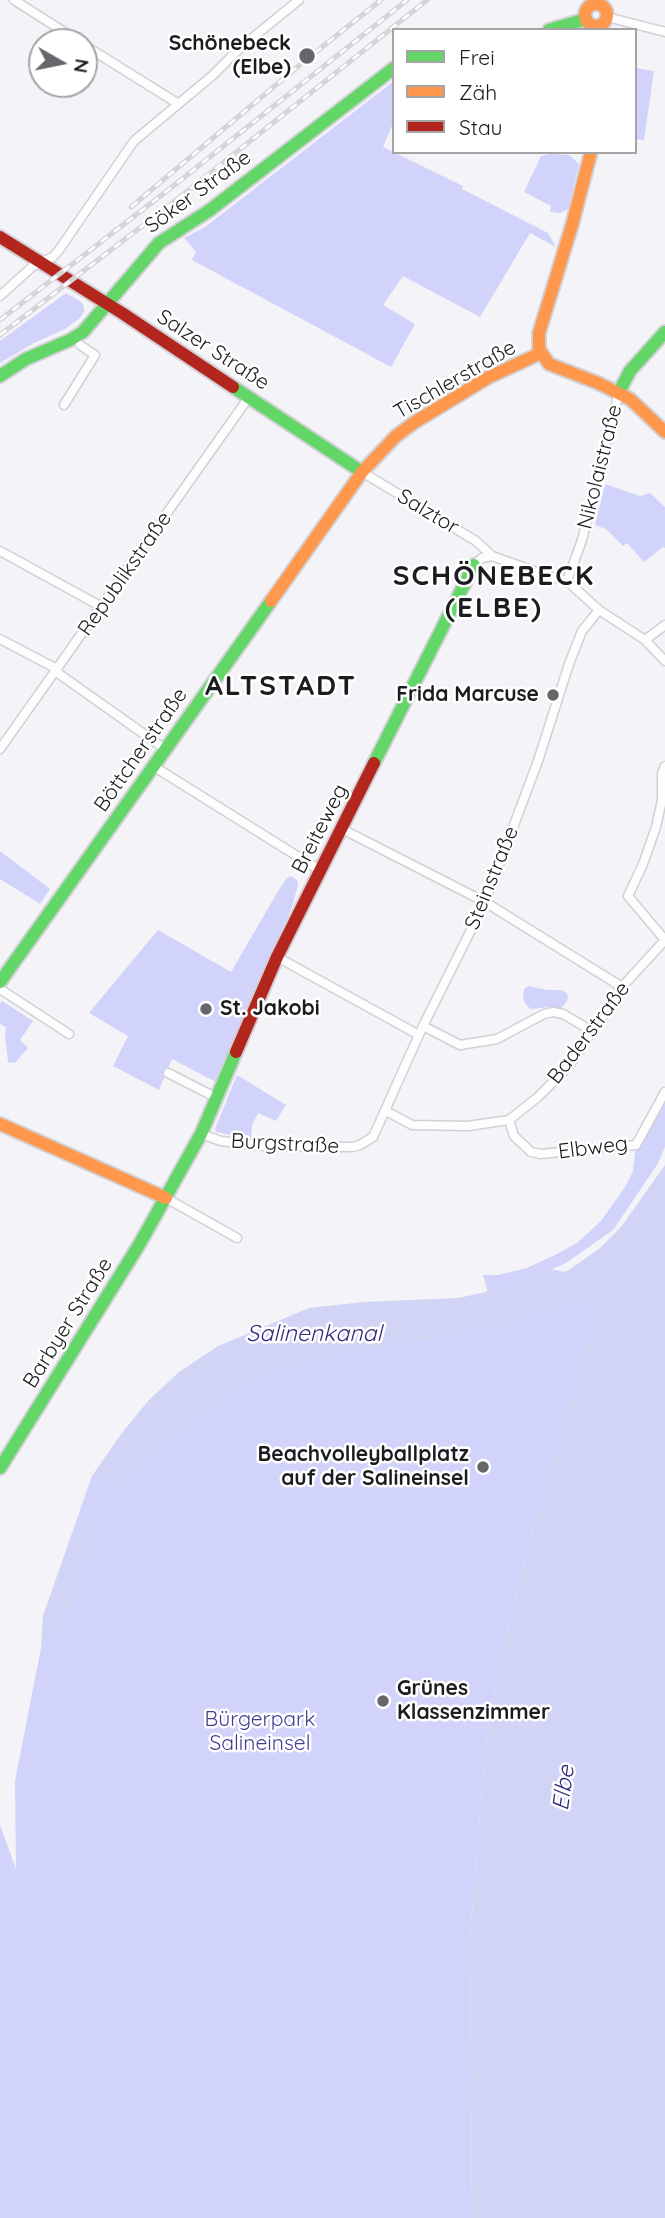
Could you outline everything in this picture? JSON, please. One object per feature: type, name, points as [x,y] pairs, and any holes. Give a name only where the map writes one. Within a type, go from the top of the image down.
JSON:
[{"type":"street","points":[[14,0],[58,28]]},
{"type":"street","points":[[0,296],[33,266],[53,257],[129,146],[299,0]]},
{"type":"street","points":[[601,24],[607,11],[602,2],[588,8],[586,19],[589,24],[633,28]]},
{"type":"street","points":[[556,28],[586,19]]},
{"type":"street","points":[[637,28],[665,32]]},
{"type":"street","points":[[98,53],[177,103]]},
{"type":"street","name":"Söker Straße","points":[[0,376],[26,359],[76,337],[159,243],[210,210],[392,70]]},
{"type":"street","name":"Tischlerstraße","points":[[362,472],[397,436],[415,422],[489,377],[541,353],[539,334],[572,225],[590,154]]},
{"type":"street","name":"Salzer Straße","points":[[0,237],[362,472]]},
{"type":"street","points":[[619,392],[630,371],[665,332]]},
{"type":"street","points":[[64,405],[95,355],[79,345]]},
{"type":"street","points":[[541,353],[549,364],[619,392],[665,432]]},
{"type":"street","name":"Nikolaistraße","points":[[567,581],[582,540],[619,392]]},
{"type":"street","name":"Republikstraße","points":[[0,749],[249,397]]},
{"type":"street","name":"Salztor","points":[[362,472],[474,540],[492,556]]},
{"type":"street","name":"Böttcherstraße","points":[[0,982],[362,472]]},
{"type":"street","points":[[0,551],[102,607]]},
{"type":"street","points":[[492,556],[567,581],[599,610],[645,640],[665,661]]},
{"type":"street","name":"Breiteweg","points":[[201,1134],[277,957],[462,586],[474,565],[482,558],[492,556]]},
{"type":"street","name":"Steinstraße","points":[[370,1140],[485,902],[538,761],[582,631],[599,610]]},
{"type":"street","points":[[645,640],[665,625]]},
{"type":"street","points":[[0,639],[56,670],[165,749]]},
{"type":"street","points":[[153,766],[321,871]]},
{"type":"street","points":[[665,766],[656,827],[628,896],[665,940]]},
{"type":"street","points":[[342,828],[485,902],[622,987]]},
{"type":"street","name":"Baderstraße","points":[[386,1111],[412,1125],[468,1126],[509,1120],[538,1097],[569,1066],[622,987],[665,940]]},
{"type":"street","points":[[277,957],[421,1031],[460,1045],[497,1039],[544,1014],[553,1012],[563,1014],[592,1031]]},
{"type":"street","points":[[0,989],[69,1034]]},
{"type":"street","points":[[168,1073],[217,1098]]},
{"type":"street","name":"Elbweg","points":[[509,1120],[514,1136],[531,1152],[540,1154],[636,1145],[665,1092]]},
{"type":"street","points":[[0,1124],[166,1198],[237,1238]]},
{"type":"street","name":"Burgstraße","points":[[201,1134],[221,1141],[263,1146],[352,1147],[370,1140]]},
{"type":"street","name":"Barbyer Straße","points":[[0,1468],[139,1245],[201,1134]]},
{"type":"green space","points":[[637,68],[654,71],[644,140],[637,139]]},
{"type":"green space","points":[[392,83],[392,126],[383,147],[392,154],[397,154],[463,186],[462,189],[548,233],[556,247],[530,233],[480,317],[403,276],[383,305],[415,324],[391,367],[192,260],[196,252],[184,238],[205,227]]},
{"type":"green space","points":[[569,155],[579,164],[568,209],[560,213],[550,212],[551,206],[524,192],[541,156]]},
{"type":"green space","points":[[66,293],[84,306],[80,318],[65,329],[0,363],[0,341]]},
{"type":"green space","points":[[605,484],[640,496],[650,493],[665,507],[665,548],[644,562],[627,543],[623,546],[606,529],[595,525]]},
{"type":"green space","points":[[0,851],[50,889],[40,904],[0,879]]},
{"type":"green space","points":[[291,876],[297,880],[298,885],[292,907],[216,1082],[172,1059],[159,1090],[113,1066],[128,1036],[89,1013],[158,930],[231,972],[280,888]]},
{"type":"green space","points":[[529,986],[561,990],[567,993],[568,998],[561,1008],[531,1009],[523,997],[524,989]]},
{"type":"green space","points":[[2,1001],[33,1021],[20,1040],[28,1048],[15,1063],[8,1062],[6,1027],[0,1024]]},
{"type":"green space","points":[[237,1075],[286,1105],[276,1121],[258,1113],[252,1125],[251,1139],[216,1132],[215,1129]]},
{"type":"green space","points":[[665,1092],[665,1147],[657,1165],[613,1230],[566,1263],[489,1296],[483,1275],[498,1275],[527,1268],[577,1243],[601,1221],[633,1171],[636,1145]]},
{"type":"green space","name":"Bürgerpark Salineinsel","points":[[576,1301],[597,1306],[600,1316],[585,1348],[529,1543],[501,1656],[485,1753],[470,1937],[472,2218],[0,2218],[0,1825],[16,1869],[15,1781],[41,1648],[66,1617],[99,1527],[79,1513],[92,1476],[117,1489],[145,1459],[203,1413],[267,1374],[347,1352],[491,1327]]},
{"type":"water","points":[[665,1165],[665,2218],[472,2218],[470,1937],[485,1753],[501,1656],[529,1543],[585,1348],[600,1316],[600,1310],[591,1303],[576,1301],[491,1327],[347,1352],[267,1374],[203,1413],[145,1459],[117,1489],[92,1476],[149,1400],[179,1372],[218,1346],[309,1308],[364,1302],[458,1298],[482,1293],[552,1269],[567,1271],[599,1249],[621,1227]]},
{"type":"water","points":[[79,1513],[99,1527],[66,1617],[41,1648],[43,1616]]},
{"type":"railway","points":[[131,207],[381,0]]},
{"type":"railway","points":[[0,320],[407,0]]},
{"type":"railway","points":[[0,335],[180,197],[427,0]]},
{"type":"traffic: fast","points":[[556,28],[586,19]]},
{"type":"traffic: fast","points":[[0,376],[26,359],[83,332],[159,243],[210,210],[392,70]]},
{"type":"traffic: fast","points":[[619,392],[630,371],[665,332]]},
{"type":"traffic: fast","points":[[233,387],[362,472]]},
{"type":"traffic: fast","points":[[374,763],[474,565]]},
{"type":"traffic: fast","points":[[0,982],[271,601]]},
{"type":"traffic: fast","points":[[0,1468],[139,1245],[201,1134],[236,1052]]},
{"type":"traffic: slow","points":[[596,4],[604,7],[607,15],[604,23],[596,26],[588,23],[585,15],[588,7],[596,4]]},
{"type":"traffic: slow","points":[[590,154],[539,333],[539,349],[549,364],[630,399],[665,432]]},
{"type":"traffic: slow","points":[[271,601],[362,472],[396,436],[489,377],[541,353]]},
{"type":"traffic: slow","points":[[0,1124],[166,1198]]},
{"type":"traffic: jam","points":[[0,237],[122,313],[233,387]]},
{"type":"traffic: jam","points":[[236,1052],[277,957],[374,763]]},
{"type":"place","name":"Schönebeck (Elbe)","points":[[307,56]]},
{"type":"place","name":"Frida Marcuse","points":[[553,695]]},
{"type":"place","name":"St. Jakobi","points":[[206,1009]]},
{"type":"place","name":"Beachvolleyballplatz auf der Salineinsel","points":[[483,1467]]},
{"type":"place","name":"Grünes Klassenzimmer","points":[[383,1701]]},
{"type":"district","name":"SCHÖNEBECK (ELBE)","points":[[494,593]]},
{"type":"district","name":"ALTSTADT","points":[[281,687]]},
{"type":"water label","name":"Salinenkanal","points":[[314,1334]]},
{"type":"water label","name":"Elbe","points":[[564,1788]]}]
